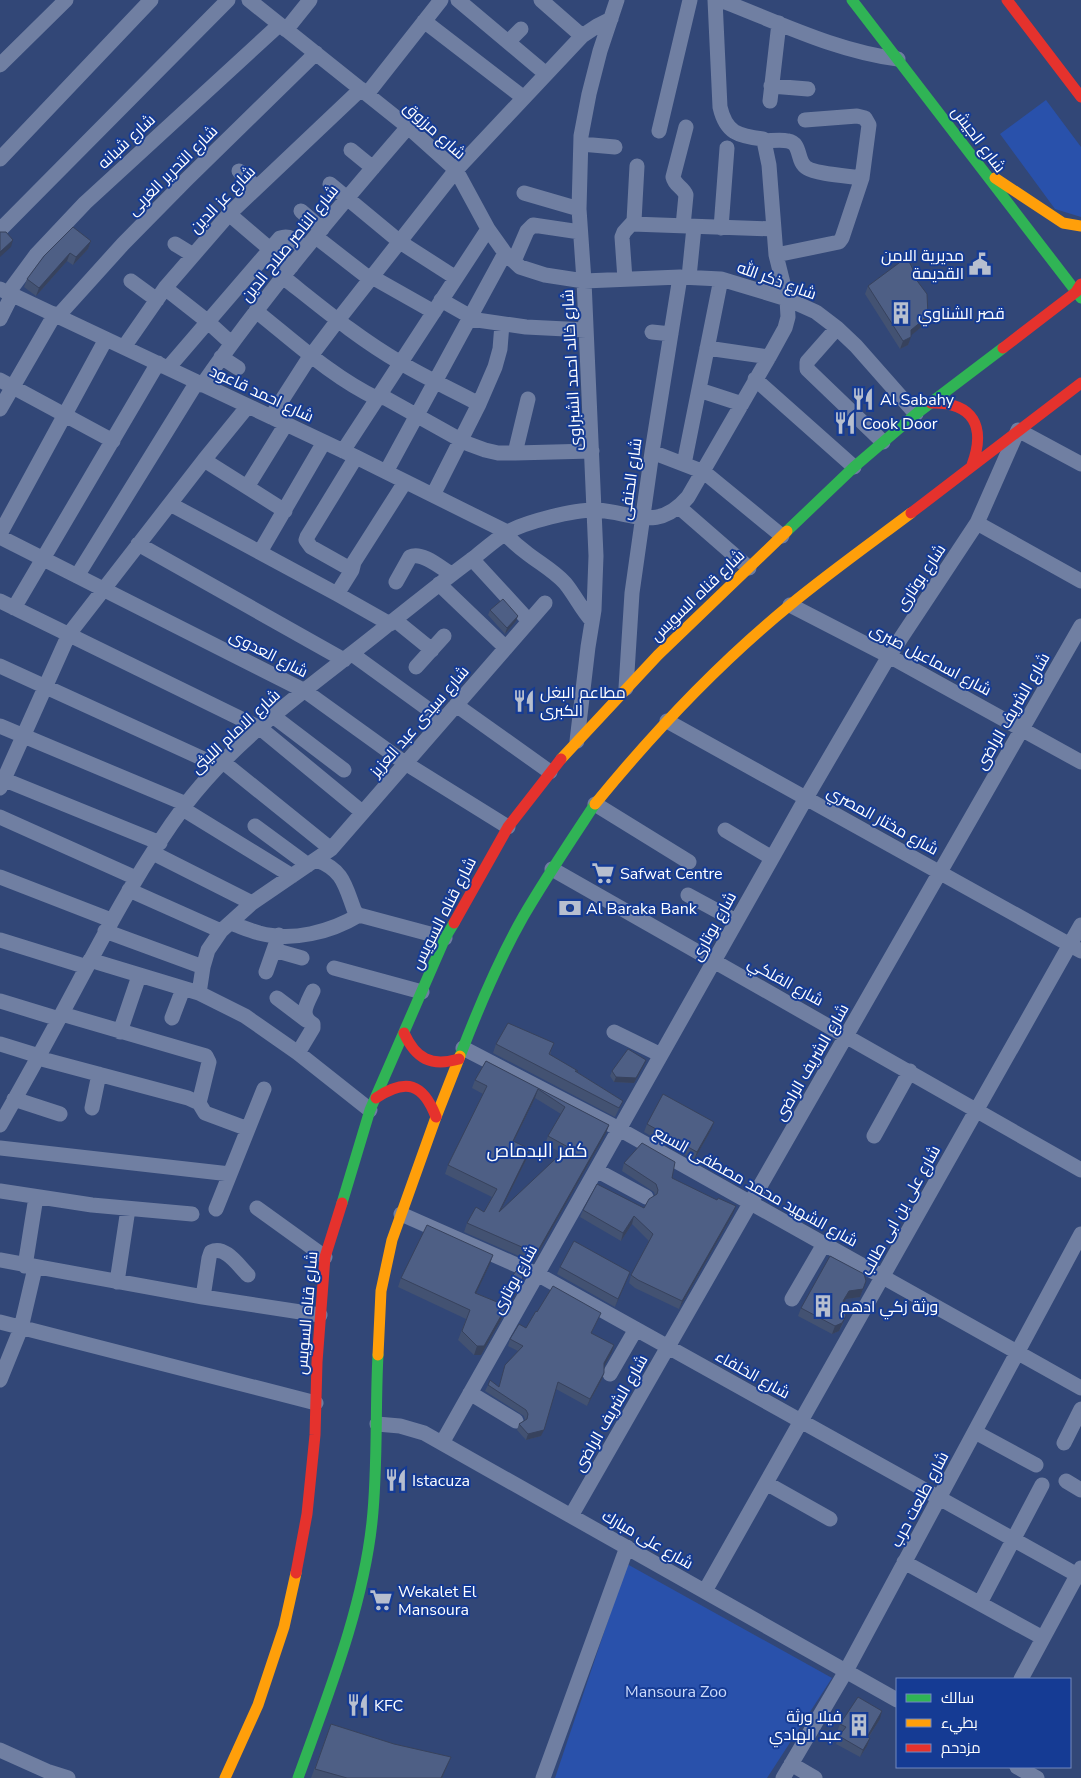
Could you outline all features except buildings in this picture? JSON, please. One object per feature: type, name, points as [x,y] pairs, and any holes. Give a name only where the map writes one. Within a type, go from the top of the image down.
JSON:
[{"type":"main road","name":"شارع الجيش","points":[[852,0],[982,171],[1079,292]]},
{"type":"main road","points":[[1007,0],[1081,96]]},
{"type":"main road","points":[[982,171],[1030,200],[1063,223],[1081,226]]},
{"type":"main road","name":"شارع قناه السويس","points":[[225,1778],[258,1705],[284,1627],[298,1570],[307,1514],[325,1257],[373,1104],[445,938],[508,827],[550,772],[626,688],[854,468],[916,414],[1079,292]]},
{"type":"main road","points":[[298,1778],[334,1679],[355,1609],[372,1522],[377,1424],[376,1366],[381,1291],[392,1240],[436,1116],[461,1054],[491,982],[522,920],[552,869],[595,804],[697,689],[790,604],[1081,383]]},
{"type":"main road","points":[[931,403],[944,402],[957,406],[968,414],[976,425],[979,438],[977,452],[972,465]]},
{"type":"main road","points":[[404,1033],[408,1042],[421,1057],[440,1063],[461,1054]]},
{"type":"main road","points":[[373,1104],[386,1090],[399,1085],[412,1085],[424,1092],[432,1103],[436,1116]]},
{"type":"street","points":[[0,65],[66,0]]},
{"type":"street","points":[[0,159],[151,0]]},
{"type":"street","points":[[0,230],[228,0]]},
{"type":"street","name":"شارع مرزوق","points":[[249,0],[408,127],[456,170],[488,229],[509,257],[520,268],[545,276],[584,281]]},
{"type":"street","name":"شارع شبانه","points":[[0,320],[6,292],[36,255],[85,203],[283,28],[310,0]]},
{"type":"street","name":"شارع عز الدين","points":[[124,348],[161,294],[229,214],[256,187],[364,91],[441,0]]},
{"type":"street","points":[[458,0],[546,74]]},
{"type":"street","points":[[541,0],[582,36]]},
{"type":"street","name":"شارع خالد احمد الشبراوى","points":[[577,741],[592,621],[596,556],[579,209],[581,144],[589,94],[600,51],[617,0]]},
{"type":"street","points":[[659,131],[690,0]]},
{"type":"street","points":[[715,0],[720,107],[723,120],[730,129],[744,137],[762,139],[764,141],[789,141],[794,143],[803,166],[811,170],[862,178]]},
{"type":"street","points":[[720,0],[842,48],[898,59]]},
{"type":"street","points":[[271,417],[311,356],[456,170],[582,36],[611,19]]},
{"type":"street","points":[[424,22],[524,98]]},
{"type":"street","points":[[770,101],[779,23]]},
{"type":"street","points":[[508,42],[521,29]]},
{"type":"street","name":"شارع التحرير الغربى","points":[[0,409],[6,383],[56,315],[123,244],[316,53]]},
{"type":"street","points":[[771,86],[808,89]]},
{"type":"street","points":[[776,255],[839,242],[862,178],[869,125],[865,118],[857,116],[804,120]]},
{"type":"street","name":"شارع الناصر صلاح الدين","points":[[77,576],[200,384],[305,249],[408,127]]},
{"type":"street","name":"شارع الحنفى","points":[[626,688],[632,593],[642,518],[670,334],[684,277],[689,226],[686,195],[675,184],[673,177],[686,127]]},
{"type":"street","points":[[749,568],[679,507],[688,497],[704,472],[785,328],[788,316],[787,299],[776,255],[769,165],[764,141]]},
{"type":"street","points":[[581,144],[615,147]]},
{"type":"street","points":[[721,228],[727,148]]},
{"type":"street","points":[[351,150],[373,168]]},
{"type":"street","points":[[625,279],[622,237],[634,221],[637,166]]},
{"type":"street","points":[[239,171],[256,187]]},
{"type":"street","points":[[330,184],[400,242],[456,278]]},
{"type":"street","points":[[524,193],[579,209]]},
{"type":"street","points":[[301,212],[319,233],[371,278],[437,306],[470,318],[502,324],[544,329],[586,330]]},
{"type":"street","points":[[229,214],[270,249],[287,272],[338,320],[401,363],[479,404]]},
{"type":"street","points":[[632,224],[774,229]]},
{"type":"street","points":[[386,472],[470,318],[527,230],[533,225],[580,232]]},
{"type":"street","points":[[352,570],[311,547],[306,540],[307,537],[379,397],[488,229]]},
{"type":"street","points":[[14,608],[112,441],[163,366],[207,321],[280,238],[291,237],[305,249]]},
{"type":"street","points":[[175,244],[193,255]]},
{"type":"street","name":"شارع ذكر الله","points":[[584,281],[684,277],[722,279],[787,299],[816,312],[837,328],[856,346],[916,414]]},
{"type":"street","points":[[684,464],[722,279]]},
{"type":"street","points":[[131,281],[161,294],[207,321],[231,343]]},
{"type":"street","name":"شارع احمد قاعود","points":[[6,292],[350,454],[506,533],[528,554],[552,570],[572,591],[592,621]]},
{"type":"street","points":[[256,311],[311,356],[357,389],[379,397],[461,440],[498,453],[592,451]]},
{"type":"street","points":[[433,495],[496,368],[500,350],[502,324]]},
{"type":"street","points":[[837,328],[807,362],[808,369],[883,442]]},
{"type":"street","points":[[652,332],[670,334]]},
{"type":"street","points":[[0,535],[106,339]]},
{"type":"street","points":[[707,348],[769,357]]},
{"type":"street","points":[[221,358],[238,368]]},
{"type":"street","points":[[755,379],[854,468]]},
{"type":"street","points":[[6,383],[112,441]]},
{"type":"street","points":[[699,390],[742,404]]},
{"type":"street","points":[[514,453],[528,399]]},
{"type":"street","points":[[248,406],[69,634],[24,736],[1,782],[157,848],[252,903]]},
{"type":"street","points":[[247,487],[286,424]]},
{"type":"street","points":[[1018,430],[1081,464]]},
{"type":"street","name":"شارع بوتارى","points":[[442,1443],[806,798],[889,656],[978,523],[1018,430]]},
{"type":"street","points":[[260,552],[324,442]]},
{"type":"street","points":[[652,452],[704,472],[782,536]]},
{"type":"street","points":[[204,460],[284,511]]},
{"type":"street","points":[[337,594],[352,570],[354,562],[405,482]]},
{"type":"street","points":[[170,504],[392,622],[432,650]]},
{"type":"street","name":"شارع الامام الليثى","points":[[0,1125],[132,884],[184,807],[221,764],[273,716],[451,574],[506,533],[533,522],[562,514],[595,510],[642,518],[656,518],[668,514],[679,507]]},
{"type":"street","points":[[978,523],[1081,581]]},
{"type":"street","name":"شارع العدوى","points":[[0,535],[305,691],[406,763],[508,827]]},
{"type":"street","points":[[138,544],[348,657],[443,720]]},
{"type":"street","points":[[396,582],[410,558],[417,555],[451,574]]},
{"type":"street","points":[[472,559],[529,621]]},
{"type":"street","points":[[439,584],[506,648]]},
{"type":"street","points":[[0,601],[260,728],[362,812]]},
{"type":"street","name":"شارع سيدى عبد العزيز","points":[[199,993],[208,950],[225,927],[252,903],[331,848],[545,603]]},
{"type":"street","name":"شارع اسماعيل صبرى","points":[[790,604],[889,656],[1081,762]]},
{"type":"street","name":"شارع الشريف الراضى","points":[[571,1516],[1080,630]]},
{"type":"street","points":[[416,668],[444,636]]},
{"type":"street","points":[[0,666],[221,764],[331,848]]},
{"type":"street","points":[[456,705],[550,772]]},
{"type":"street","points":[[273,716],[347,766],[332,787]]},
{"type":"street","name":"شارع مختار المصري","points":[[667,721],[1075,948]]},
{"type":"street","points":[[0,726],[184,807],[292,876]]},
{"type":"street","points":[[595,804],[689,862]]},
{"type":"street","points":[[0,817],[132,884],[225,927],[295,936],[333,929],[359,915]]},
{"type":"street","points":[[255,826],[312,863],[326,864],[338,872],[355,912],[359,915],[445,938]]},
{"type":"street","points":[[725,830],[772,858]]},
{"type":"street","name":"شارع الفلكي","points":[[552,869],[977,1109],[1081,1170]]},
{"type":"street","points":[[0,877],[203,967]]},
{"type":"street","points":[[688,895],[736,921]]},
{"type":"street","name":"شارع على بن ابى طالب","points":[[705,1591],[977,1109],[1075,948],[1081,924]]},
{"type":"street","points":[[266,972],[279,935]]},
{"type":"street","points":[[0,940],[199,993],[245,1016],[373,1104]]},
{"type":"street","points":[[274,950],[302,958]]},
{"type":"street","points":[[334,968],[422,992]]},
{"type":"street","points":[[120,1032],[139,976]]},
{"type":"street","points":[[172,1018],[183,989]]},
{"type":"street","points":[[306,1020],[304,1010],[313,991]]},
{"type":"street","points":[[276,998],[312,1024],[313,1028],[298,1053]]},
{"type":"street","points":[[0,1001],[206,1056],[209,1062],[199,1103]]},
{"type":"street","points":[[614,1032],[661,1055]]},
{"type":"street","points":[[2,1050],[38,1057],[188,1098],[199,1103],[205,1113],[248,1129]]},
{"type":"street","name":"شارع الشهيد محمد مصطفى السبع","points":[[461,1054],[619,1129],[1081,1388]]},
{"type":"street","points":[[874,1136],[910,1071]]},
{"type":"street","points":[[92,1108],[99,1074]]},
{"type":"street","points":[[216,1209],[264,1089]]},
{"type":"street","points":[[14,1100],[60,1114]]},
{"type":"street","points":[[0,1148],[230,1174]]},
{"type":"street","points":[[596,1170],[646,1197]]},
{"type":"street","points":[[0,1190],[36,1197],[128,1209],[192,1214]]},
{"type":"street","points":[[0,1380],[3,1363],[21,1328],[30,1267],[36,1197]]},
{"type":"street","points":[[257,1208],[325,1257]]},
{"type":"street","points":[[117,1282],[128,1209]]},
{"type":"street","name":"شارع الخلفاء","points":[[401,1214],[538,1274],[1013,1539],[1080,1573]]},
{"type":"street","name":"شارع طلعت حرب","points":[[782,1778],[846,1671],[1081,1234]]},
{"type":"street","points":[[792,1299],[824,1244]]},
{"type":"street","points":[[203,1297],[209,1258],[211,1252],[216,1249],[222,1250],[248,1275]]},
{"type":"street","points":[[0,1260],[30,1267],[203,1297],[320,1315]]},
{"type":"street","points":[[0,1322],[316,1403]]},
{"type":"street","points":[[610,1374],[636,1328]]},
{"type":"street","points":[[470,1393],[516,1421]]},
{"type":"street","points":[[1064,1442],[1081,1409]]},
{"type":"street","name":"شارع على مبارك","points":[[377,1424],[400,1426],[424,1433],[896,1699]]},
{"type":"street","points":[[975,1432],[1036,1465]]},
{"type":"street","points":[[1066,1481],[1081,1490]]},
{"type":"street","points":[[766,1483],[830,1519]]},
{"type":"street","points":[[980,1603],[1042,1485]]},
{"type":"street","points":[[543,1778],[627,1547]]},
{"type":"street","points":[[904,1562],[1044,1638]]},
{"type":"street","points":[[1022,1678],[1080,1573]]},
{"type":"street","points":[[0,1750],[46,1775],[68,1778]]},
{"type":"street","points":[[791,1764],[814,1778]]},
{"type":"street","points":[[1019,1768],[1037,1778]]},
{"type":"green space","points":[[1046,100],[1081,147],[1081,217],[1055,209],[1000,134]]},
{"type":"green space","name":"Mansoura Zoo","points":[[627,1564],[832,1678],[767,1778],[555,1778]]},
{"type":"traffic: fast","points":[[852,0],[1081,298]]},
{"type":"traffic: fast","points":[[787,531],[854,467],[916,414],[1003,348]]},
{"type":"traffic: fast","points":[[460,1056],[489,985],[523,917],[595,804]]},
{"type":"traffic: fast","points":[[342,1203],[370,1110],[445,938],[454,923]]},
{"type":"traffic: fast","points":[[298,1778],[332,1684],[361,1587],[372,1522],[378,1355]]},
{"type":"traffic: slow","points":[[995,178],[1063,223],[1081,226]]},
{"type":"traffic: slow","points":[[595,804],[663,725],[712,675],[764,627],[805,593],[911,513]]},
{"type":"traffic: slow","points":[[561,759],[658,655],[787,531]]},
{"type":"traffic: slow","points":[[378,1355],[381,1291],[392,1240],[460,1056]]},
{"type":"traffic: slow","points":[[225,1778],[258,1705],[284,1627],[296,1573]]},
{"type":"traffic: jam","points":[[1007,0],[1081,97]]},
{"type":"traffic: jam","points":[[1003,348],[1076,292],[1081,284]]},
{"type":"traffic: jam","points":[[911,513],[1081,383]]},
{"type":"traffic: jam","points":[[931,403],[958,407],[967,412],[973,419],[977,428],[978,439],[972,465]]},
{"type":"traffic: jam","points":[[454,923],[508,827],[561,759]]},
{"type":"traffic: jam","points":[[404,1033],[419,1055],[426,1059],[440,1062],[459,1059]]},
{"type":"traffic: jam","points":[[376,1098],[396,1088],[412,1087],[425,1097],[436,1117]]},
{"type":"traffic: jam","points":[[296,1573],[307,1514],[315,1435],[317,1362],[325,1257],[342,1203]]},
{"type":"place","name":"مديرية الامن القديمة","points":[[980,264]]},
{"type":"place","name":"قصر الشناوي","points":[[901,313]]},
{"type":"place","name":"Al Sabahy","points":[[863,399]]},
{"type":"place","name":"Cook Door","points":[[845,423]]},
{"type":"place","name":"مطاعم البغل الكبرى","points":[[524,701]]},
{"type":"place","name":"Safwat Centre","points":[[603,873]]},
{"type":"place","name":"Al Baraka Bank","points":[[570,908]]},
{"type":"place","name":"ورثة زكي ادهم","points":[[823,1306]]},
{"type":"place","name":"Istacuza","points":[[396,1480]]},
{"type":"place","name":"Wekalet El Mansoura","points":[[381,1600]]},
{"type":"place","name":"KFC","points":[[358,1705]]},
{"type":"place","name":"فيلا ورثة عبد الهادي","points":[[859,1725]]},
{"type":"district","name":"كفر البدماص","points":[[537,1150]]}]
